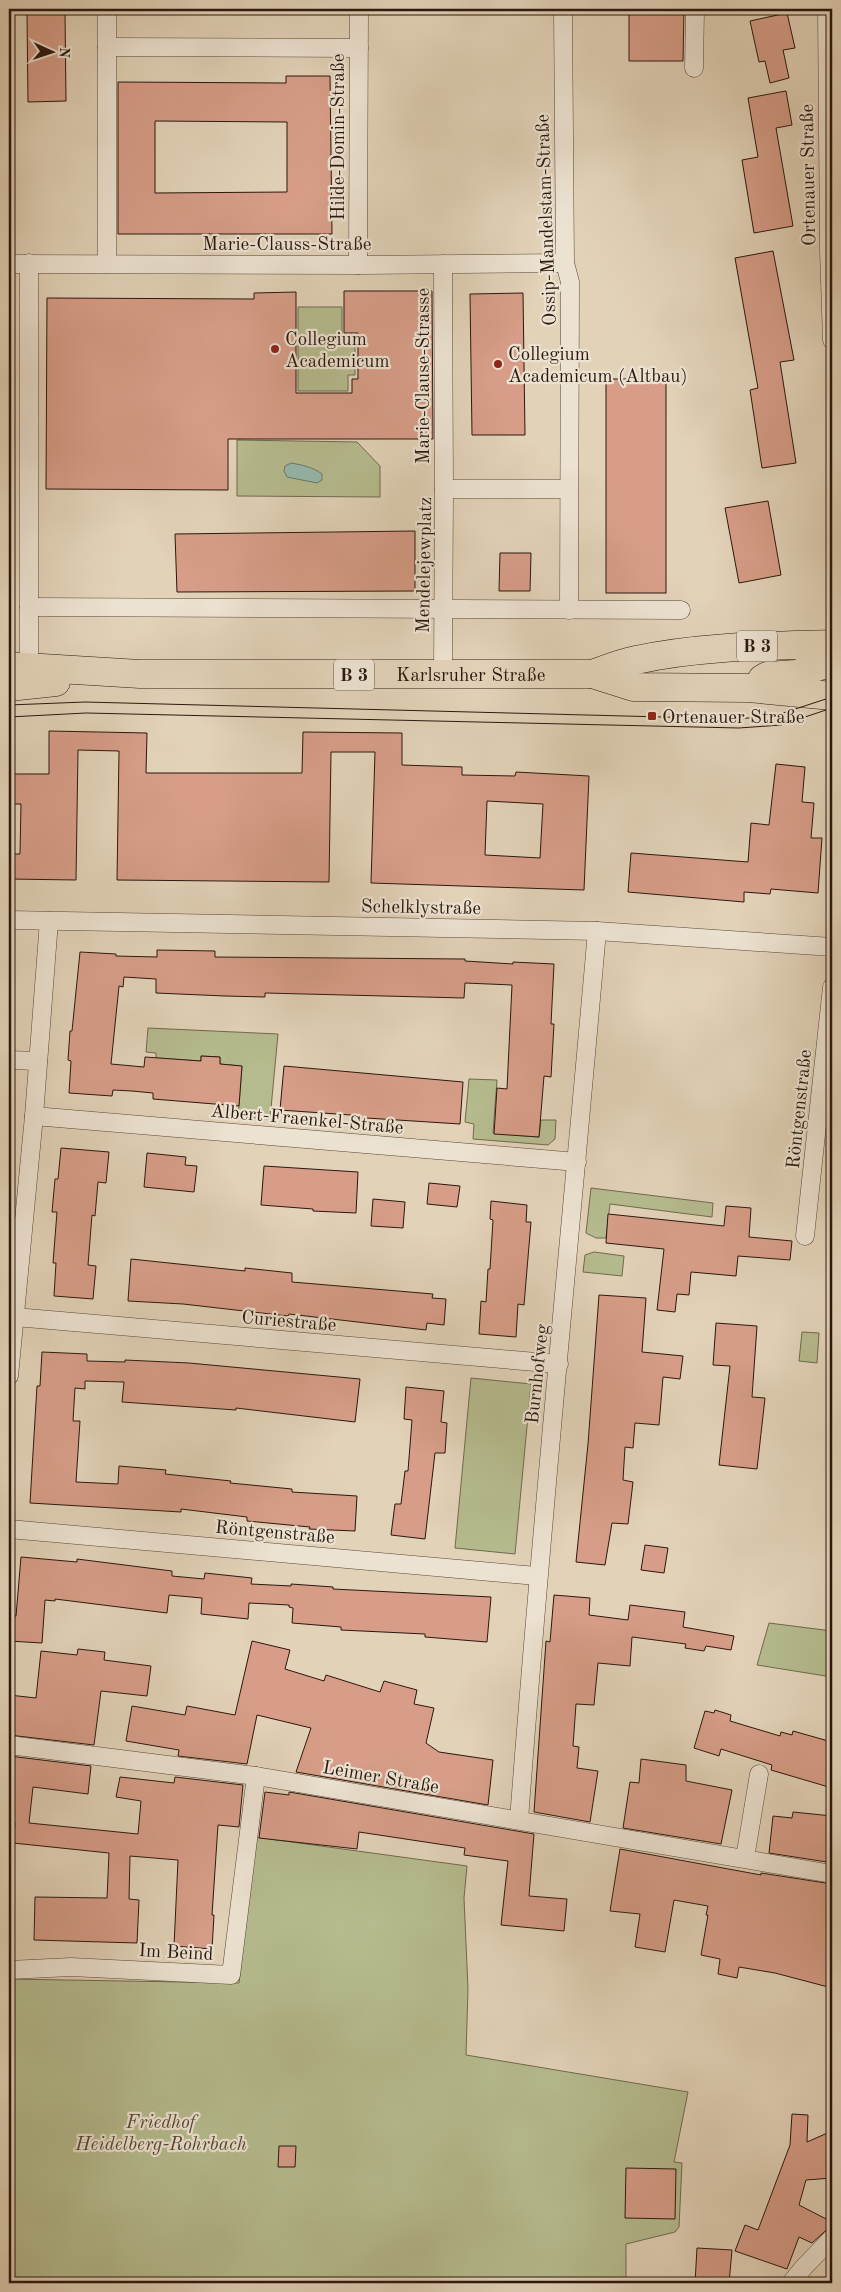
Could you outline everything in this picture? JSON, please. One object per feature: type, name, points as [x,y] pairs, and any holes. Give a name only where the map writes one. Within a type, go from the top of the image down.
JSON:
[{"type":"main road","name":"Karlsruher Straße","points":[[592,674],[634,660],[682,652],[744,647],[832,644]]},
{"type":"main road","name":"B 3","points":[[748,688],[767,676],[796,674],[832,662]]},
{"type":"main road","name":"Karlsruher Straße","points":[[19,666],[140,674],[592,674],[633,687],[748,688],[832,696]]},
{"type":"main road","name":"Karlsruher Straße","points":[[9,686],[140,674]]},
{"type":"street","points":[[107,9],[107,264]]},
{"type":"street","name":"Hilde-Domin-Straße","points":[[358,266],[359,9]]},
{"type":"street","name":"Ossip-Mandelstam-Straße","points":[[563,9],[565,263],[570,282],[568,610]]},
{"type":"street","points":[[694,68],[695,9]]},
{"type":"street","name":"Ortenauer Straße","points":[[827,9],[832,340]]},
{"type":"street","points":[[107,47],[359,48]]},
{"type":"street","points":[[19,666],[29,607],[29,263]]},
{"type":"street","name":"Marie-Clauss-Straße","points":[[9,264],[358,266],[565,263]]},
{"type":"street","name":"Marie-Clause-Strasse","points":[[443,264],[444,489]]},
{"type":"street","name":"Mendelejewplatz","points":[[443,675],[444,489],[569,489]]},
{"type":"street","points":[[29,607],[681,610]]},
{"type":"street","name":"Schelklystraße","points":[[9,920],[597,931],[832,947]]},
{"type":"street","points":[[9,1376],[14,1317],[13,1285],[34,1116],[49,921]]},
{"type":"street","name":"Burnhofweg","points":[[519,1820],[537,1576],[559,1364],[597,931]]},
{"type":"street","name":"Röntgenstraße","points":[[804,1236],[832,987]]},
{"type":"street","points":[[9,1060],[38,1061]]},
{"type":"street","name":"Albert-Fraenkel-Straße","points":[[34,1116],[577,1162]]},
{"type":"street","name":"Curiestraße","points":[[14,1317],[559,1364]]},
{"type":"street","name":"Röntgenstraße","points":[[9,1529],[537,1576]]},
{"type":"street","name":"Leimer Straße","points":[[9,1745],[256,1776],[832,1874]]},
{"type":"street","points":[[745,1858],[759,1774]]},
{"type":"street","name":"Im Beind","points":[[9,1970],[71,1967],[231,1975],[256,1776]]},
{"type":"street","points":[[791,2283],[832,2238]]},
{"type":"green space","points":[[298,307],[342,307],[342,337],[355,337],[355,375],[348,375],[348,391],[298,391]]},
{"type":"green space","points":[[237,440],[357,442],[380,466],[380,497],[237,496]]},
{"type":"green space","points":[[148,1028],[278,1034],[270,1119],[238,1117],[242,1066],[220,1064],[220,1057],[201,1056],[201,1061],[156,1058],[156,1053],[146,1052]]},
{"type":"green space","points":[[469,1079],[497,1080],[493,1133],[539,1137],[541,1120],[556,1120],[555,1139],[548,1145],[473,1139],[474,1124],[465,1122]]},
{"type":"green space","points":[[591,1188],[713,1203],[712,1217],[610,1204],[606,1238],[596,1238],[586,1233]]},
{"type":"green space","points":[[594,1252],[624,1256],[622,1276],[583,1272],[585,1255]]},
{"type":"green space","points":[[802,1332],[819,1333],[817,1363],[799,1361]]},
{"type":"green space","points":[[471,1378],[531,1384],[515,1554],[455,1548]]},
{"type":"green space","points":[[769,1623],[832,1631],[832,1677],[757,1665]]},
{"type":"green space","name":"Friedhof Heidelberg-Rohrbach","points":[[255,1837],[467,1866],[464,1898],[468,1989],[466,2055],[688,2092],[674,2162],[682,2163],[679,2227],[675,2232],[626,2244],[626,2283],[9,2283],[9,1979],[239,1983]]},
{"type":"water","points":[[291,463],[315,470],[322,474],[322,480],[317,483],[287,477],[284,471],[285,466]]},
{"type":"building","points":[[629,9],[684,9],[683,61],[629,61]]},
{"type":"building","points":[[787,13],[795,48],[783,50],[789,78],[770,83],[765,61],[759,62],[750,21]]},
{"type":"building","points":[[27,14],[65,14],[66,101],[28,102]]},
{"type":"building","points":[[286,76],[330,76],[332,234],[118,234],[118,82],[286,83]],"holes":[[[155,121],[287,122],[287,192],[155,193]]]},
{"type":"building","points":[[786,91],[792,125],[776,128],[793,226],[754,233],[742,160],[758,157],[748,98]]},
{"type":"building","points":[[773,251],[794,360],[780,362],[796,463],[762,468],[750,390],[758,388],[735,258]]},
{"type":"building","points":[[344,291],[432,291],[433,439],[228,439],[228,490],[46,489],[47,298],[254,299],[254,293],[296,292],[296,393],[352,393],[352,379],[358,379],[358,333],[344,333]]},
{"type":"building","name":"Collegium Academicum (Altbau)","points":[[523,293],[525,435],[472,435],[470,294]]},
{"type":"building","points":[[606,379],[666,379],[666,593],[606,593]]},
{"type":"building","points":[[768,501],[781,575],[739,583],[725,508]]},
{"type":"building","points":[[415,531],[415,591],[177,592],[175,534]]},
{"type":"building","points":[[500,553],[531,553],[530,591],[499,591]]},
{"type":"building","points":[[49,731],[147,733],[146,773],[302,773],[303,732],[402,733],[402,765],[462,767],[462,775],[515,776],[516,772],[589,776],[584,890],[371,883],[375,752],[331,752],[329,882],[117,880],[119,751],[78,750],[76,880],[9,879],[9,854],[20,854],[21,804],[9,804],[9,774],[49,774]],"holes":[[[487,801],[543,804],[540,858],[485,855]]]},
{"type":"building","points":[[776,764],[805,767],[802,802],[814,803],[811,838],[822,838],[818,893],[771,889],[770,894],[744,892],[744,902],[628,892],[631,853],[748,862],[751,823],[769,825]]},
{"type":"building","points":[[157,950],[215,951],[215,957],[465,959],[465,961],[513,964],[513,962],[554,964],[551,1024],[554,1024],[551,1077],[544,1076],[539,1137],[494,1134],[497,1088],[507,1089],[512,985],[465,983],[464,998],[265,993],[265,997],[156,993],[156,979],[124,977],[123,987],[119,986],[111,1064],[144,1067],[145,1057],[201,1061],[201,1056],[220,1057],[220,1064],[242,1066],[239,1106],[153,1099],[153,1093],[132,1091],[113,1090],[112,1096],[69,1093],[71,1061],[68,1060],[70,1031],[72,1031],[80,952],[116,954],[116,956],[157,957]]},
{"type":"building","points":[[284,1066],[463,1082],[460,1124],[280,1110]]},
{"type":"building","points":[[61,1148],[109,1152],[106,1183],[98,1182],[95,1216],[92,1215],[88,1265],[96,1266],[93,1299],[54,1296],[56,1263],[53,1263],[57,1212],[52,1212],[55,1179],[58,1179]]},
{"type":"building","points":[[147,1153],[186,1157],[185,1165],[197,1166],[194,1192],[144,1187]]},
{"type":"building","points":[[264,1166],[358,1172],[356,1213],[313,1211],[313,1209],[261,1205]]},
{"type":"building","points":[[429,1183],[460,1186],[457,1207],[427,1204]]},
{"type":"building","points":[[373,1199],[405,1202],[403,1228],[371,1226]]},
{"type":"building","points":[[491,1201],[527,1205],[526,1222],[531,1222],[524,1305],[518,1304],[516,1337],[479,1334],[481,1301],[486,1302],[488,1269],[490,1269],[493,1220],[490,1219]]},
{"type":"building","points":[[726,1206],[751,1208],[749,1237],[792,1241],[790,1260],[738,1256],[736,1276],[691,1272],[689,1295],[677,1294],[675,1312],[657,1310],[664,1249],[606,1243],[608,1214],[724,1226]]},
{"type":"building","points":[[131,1259],[245,1271],[245,1268],[292,1273],[292,1282],[433,1294],[432,1298],[446,1299],[444,1325],[427,1323],[426,1330],[289,1314],[288,1316],[183,1304],[128,1301]]},
{"type":"building","points":[[599,1295],[646,1298],[642,1352],[683,1356],[680,1379],[663,1377],[659,1425],[635,1423],[633,1448],[625,1447],[623,1480],[633,1482],[628,1524],[612,1523],[605,1565],[576,1562],[588,1444]]},
{"type":"building","points":[[716,1323],[757,1326],[752,1397],[765,1398],[757,1469],[719,1465],[730,1366],[713,1365]]},
{"type":"building","points":[[42,1352],[87,1354],[87,1361],[125,1362],[125,1360],[189,1363],[360,1379],[355,1422],[236,1408],[236,1410],[122,1402],[124,1382],[85,1381],[85,1389],[75,1388],[73,1421],[80,1421],[76,1482],[118,1484],[119,1466],[166,1470],[165,1474],[292,1489],[292,1492],[357,1496],[355,1531],[309,1529],[310,1527],[247,1521],[247,1517],[181,1509],[181,1512],[30,1503],[37,1386],[40,1386]]},
{"type":"building","points":[[406,1387],[444,1391],[441,1422],[447,1423],[445,1453],[435,1453],[425,1539],[391,1535],[395,1504],[401,1504],[405,1471],[408,1471],[412,1420],[404,1419]]},
{"type":"building","points":[[645,1545],[668,1548],[664,1573],[641,1570]]},
{"type":"building","points":[[21,1557],[77,1562],[77,1559],[172,1571],[172,1576],[204,1579],[205,1573],[252,1578],[251,1584],[291,1586],[291,1584],[333,1587],[333,1589],[491,1597],[487,1642],[425,1637],[425,1634],[341,1630],[341,1627],[292,1623],[293,1608],[289,1607],[289,1605],[249,1603],[248,1619],[201,1614],[202,1598],[169,1595],[167,1613],[55,1599],[55,1601],[45,1600],[42,1643],[9,1641],[9,1615],[16,1616]]},
{"type":"building","points":[[554,1595],[590,1598],[589,1615],[628,1620],[630,1605],[685,1612],[683,1627],[734,1636],[731,1650],[706,1646],[704,1651],[685,1648],[686,1644],[632,1637],[630,1666],[598,1663],[594,1705],[576,1704],[573,1746],[579,1747],[577,1768],[598,1771],[590,1822],[534,1812],[546,1641],[550,1642]]},
{"type":"building","points":[[252,1641],[290,1650],[285,1669],[324,1681],[326,1675],[380,1692],[384,1681],[417,1690],[414,1704],[434,1708],[426,1743],[439,1752],[493,1760],[488,1805],[296,1772],[311,1728],[257,1715],[247,1764],[178,1756],[179,1750],[126,1741],[132,1706],[185,1715],[187,1706],[235,1715]]},
{"type":"building","points":[[78,1649],[105,1652],[104,1660],[151,1666],[147,1696],[101,1691],[94,1745],[9,1735],[9,1695],[36,1698],[41,1651],[77,1655]]},
{"type":"building","points":[[715,1710],[731,1715],[730,1721],[780,1736],[781,1732],[792,1735],[793,1731],[832,1742],[832,1788],[771,1770],[772,1765],[721,1749],[719,1756],[694,1748],[705,1711],[714,1713]]},
{"type":"building","points":[[9,1756],[91,1766],[88,1794],[33,1787],[29,1823],[138,1834],[141,1801],[116,1797],[120,1777],[174,1783],[175,1777],[243,1785],[239,1827],[218,1825],[212,1915],[214,1915],[212,1949],[174,1946],[178,1860],[130,1856],[129,1899],[139,1900],[137,1943],[34,1940],[35,1897],[107,1898],[109,1853],[13,1843],[15,1823],[9,1822]]},
{"type":"building","points":[[641,1759],[686,1765],[686,1781],[732,1790],[721,1844],[623,1828],[630,1782],[639,1783]]},
{"type":"building","points":[[265,1792],[289,1795],[289,1792],[534,1834],[529,1896],[567,1899],[564,1931],[501,1925],[508,1861],[464,1855],[465,1848],[359,1832],[357,1849],[259,1838]]},
{"type":"building","points":[[793,1812],[832,1816],[832,1837],[827,1862],[769,1853],[773,1816],[792,1818]]},
{"type":"building","points":[[620,1849],[761,1875],[761,1873],[832,1884],[832,1988],[775,1973],[739,1967],[737,1978],[718,1974],[720,1959],[701,1955],[708,1906],[674,1900],[665,1952],[635,1947],[640,1914],[610,1911]]},
{"type":"building","points":[[792,2114],[808,2115],[807,2142],[832,2131],[832,2178],[806,2180],[799,2205],[832,2222],[832,2225],[812,2243],[799,2237],[787,2269],[735,2251],[745,2225],[758,2230],[790,2145]]},
{"type":"building","points":[[279,2146],[296,2146],[295,2167],[278,2167]]},
{"type":"building","points":[[626,2168],[676,2169],[675,2219],[625,2218]]},
{"type":"building","points":[[697,2248],[732,2250],[729,2283],[695,2283]]},
{"type":"tram line","points":[[9,705],[85,702],[740,719],[780,714],[832,697]]},
{"type":"tram line","points":[[9,717],[86,713],[739,728],[781,725],[832,708]]},
{"type":"place","name":"Collegium Academicum","points":[[275,349]]},
{"type":"place","name":"Collegium Academicum (Altbau)","points":[[498,364]]},
{"type":"place","name":"Ortenauer Straße","points":[[652,716]]}]
